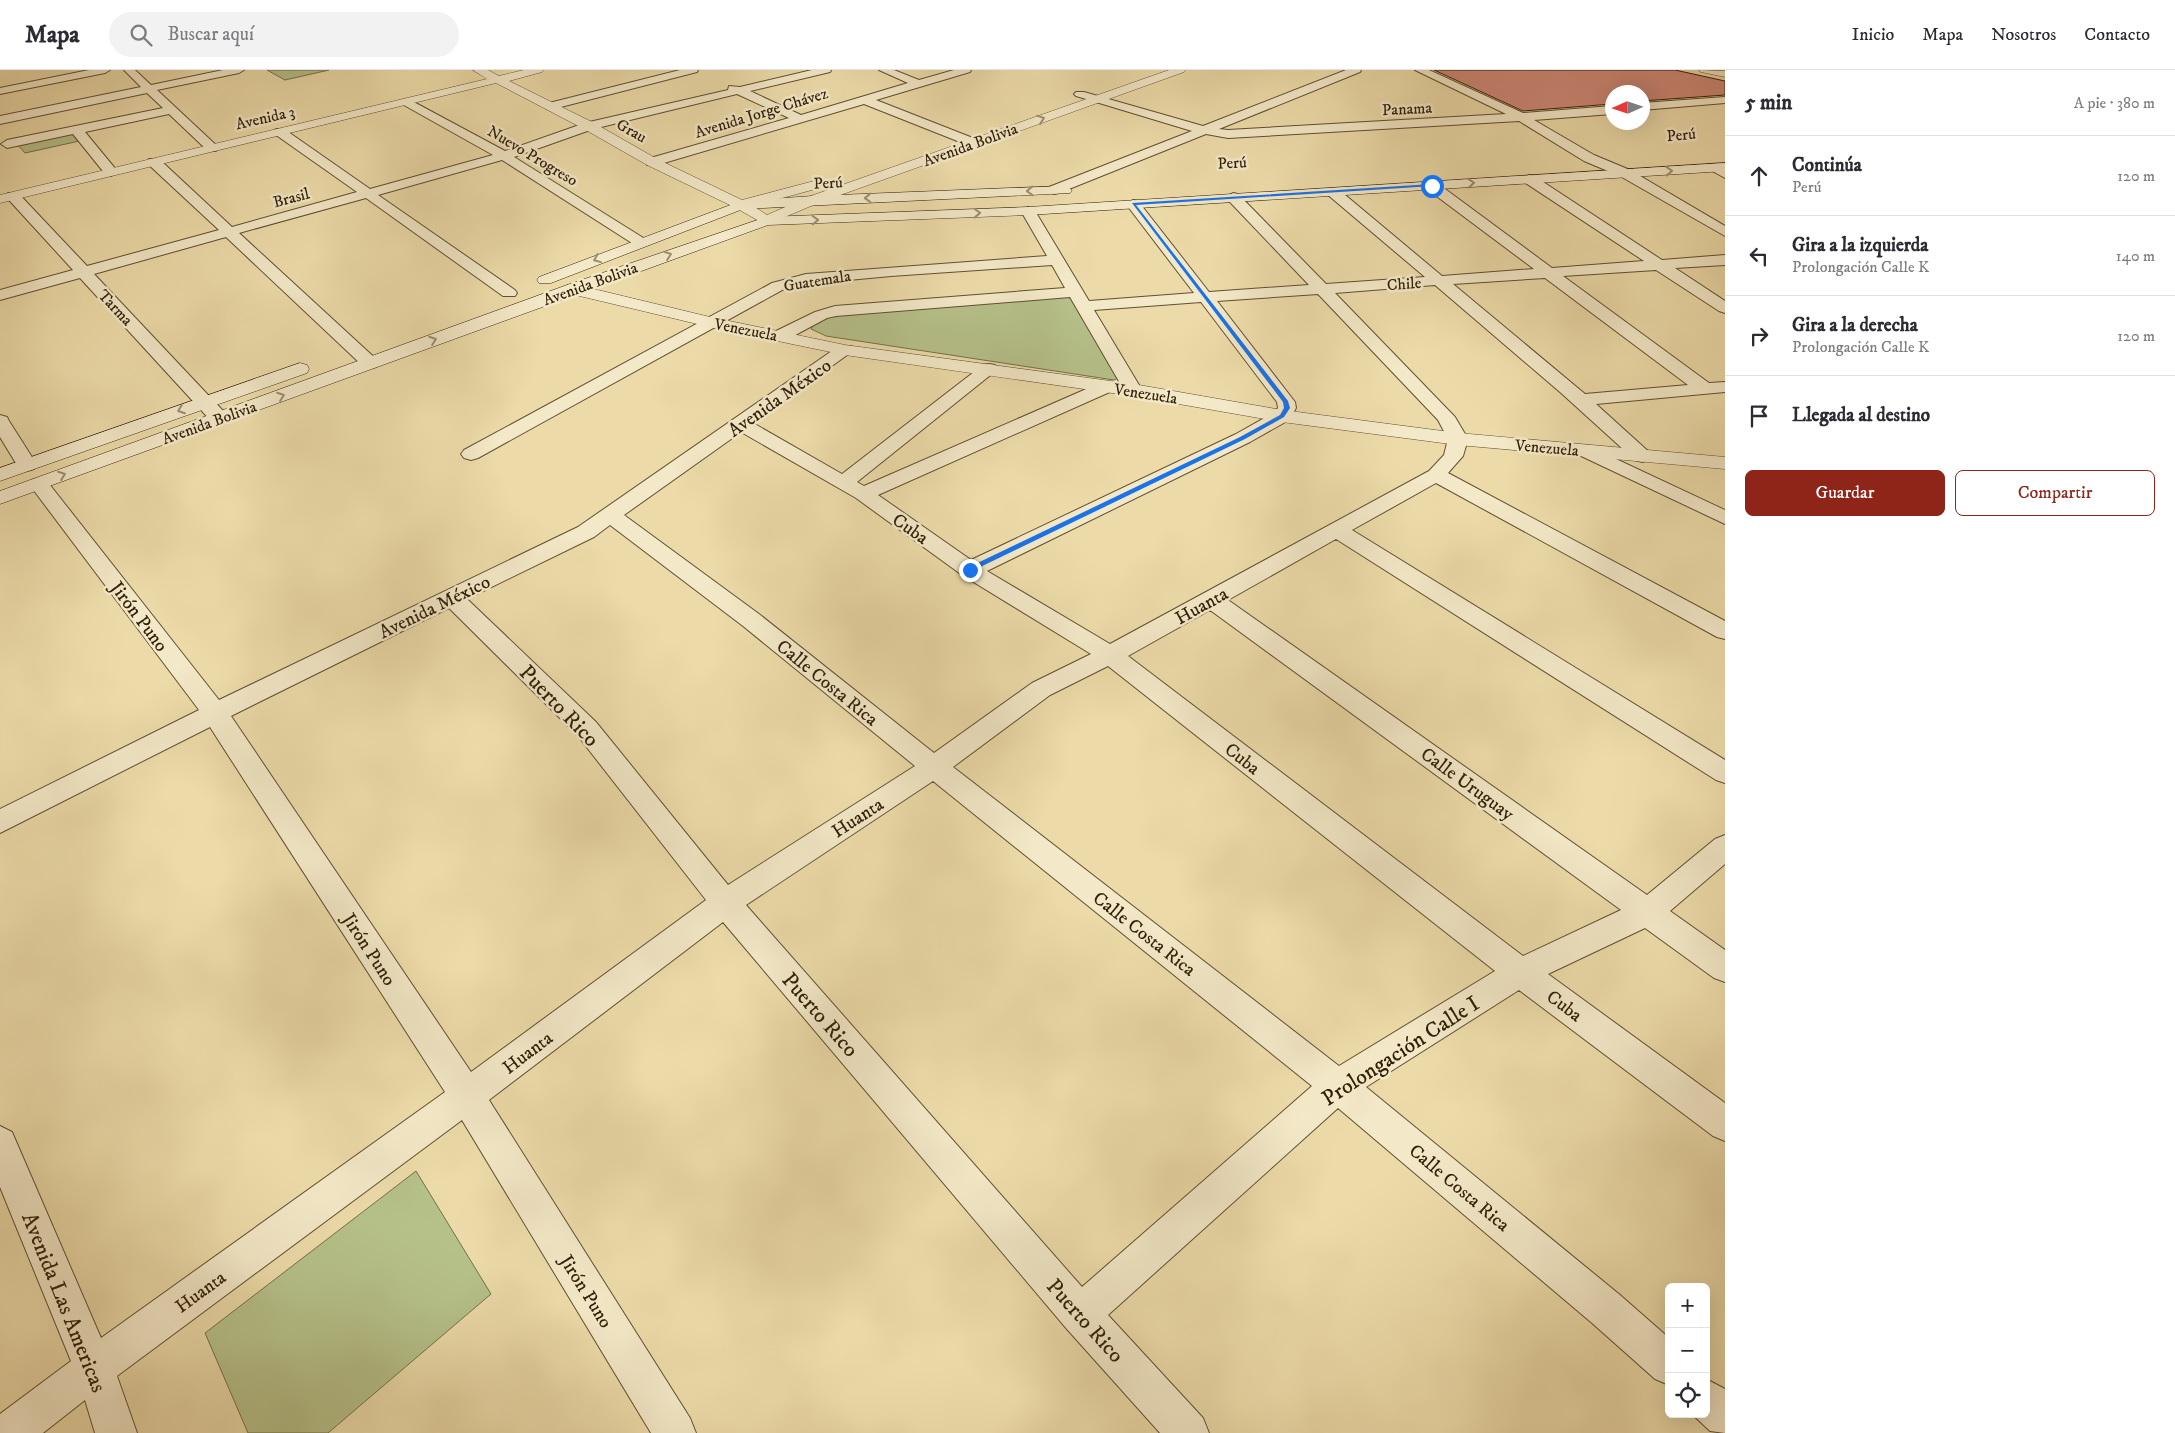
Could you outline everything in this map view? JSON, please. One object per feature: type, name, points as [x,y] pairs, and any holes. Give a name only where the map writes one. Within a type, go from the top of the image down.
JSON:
[{"type":"street","points":[[0,90],[105,70]]},
{"type":"street","points":[[128,70],[212,148]]},
{"type":"street","points":[[0,120],[239,70]]},
{"type":"street","name":"Grau","points":[[479,70],[589,126],[652,162],[741,205],[766,221]]},
{"type":"street","name":"Avenida 3","points":[[6,197],[538,70]]},
{"type":"street","points":[[549,106],[689,70],[706,78]]},
{"type":"street","name":"Brasil","points":[[0,295],[504,156],[589,126],[826,70]]},
{"type":"street","points":[[884,70],[919,84]]},
{"type":"street","name":"Avenida Jorge Chávez","points":[[652,162],[966,70]]},
{"type":"street","name":"Avenida Bolivia","points":[[491,300],[741,205],[835,179],[955,135],[1149,70]]},
{"type":"street","name":"Avenida Bolivia","points":[[0,475],[33,475],[218,418],[766,221],[813,200],[1180,70]]},
{"type":"street","points":[[1054,190],[1356,70]]},
{"type":"street","points":[[1420,70],[1520,117],[1589,158],[1625,173],[1725,232]]},
{"type":"street","points":[[1705,70],[1725,74]]},
{"type":"street","points":[[22,74],[32,84]]},
{"type":"street","points":[[723,84],[740,90],[798,118]]},
{"type":"street","name":"Panama","points":[[1080,94],[1203,130],[1228,134],[1605,111]]},
{"type":"street","points":[[863,99],[974,143]]},
{"type":"street","points":[[1650,106],[1725,100]]},
{"type":"street","name":"Nuevo Progreso","points":[[406,102],[504,156],[640,242]]},
{"type":"street","points":[[16,158],[4,139],[76,130],[171,110]]},
{"type":"street","points":[[76,130],[88,142],[111,172]]},
{"type":"street","points":[[280,132],[368,193],[521,289]]},
{"type":"street","points":[[70,146],[88,142]]},
{"type":"street","points":[[1560,160],[1617,156]]},
{"type":"street","points":[[154,162],[370,363]]},
{"type":"street","name":"Perú","points":[[766,221],[1028,211],[1625,173],[1721,169]]},
{"type":"street","points":[[1529,179],[1725,308]]},
{"type":"street","points":[[1432,186],[1705,389]]},
{"type":"street","name":"Perú","points":[[741,205],[813,200],[1098,188]]},
{"type":"street","points":[[1333,192],[1436,280],[1582,400],[1642,456]]},
{"type":"street","name":"Tarma","points":[[6,197],[84,272],[218,418]]},
{"type":"street","points":[[1233,198],[1446,416],[1458,439]]},
{"type":"street","points":[[970,570],[1242,438],[1282,416],[1287,408],[1286,402],[1133,204]]},
{"type":"street","points":[[1028,211],[1133,390]]},
{"type":"street","name":"Guatemala","points":[[471,454],[710,322],[778,286],[792,281],[892,271],[1056,260]]},
{"type":"street","name":"Chile","points":[[1083,306],[1725,260]]},
{"type":"street","points":[[892,271],[902,306]]},
{"type":"street","name":"Venezuela","points":[[573,289],[710,322],[844,350],[1133,390],[1282,416],[1458,439],[1725,463]]},
{"type":"street","points":[[780,336],[828,313],[1074,292]]},
{"type":"street","points":[[337,356],[373,343]]},
{"type":"street","name":"Avenida México","points":[[0,822],[215,713],[586,532],[844,350]]},
{"type":"street","name":"Avenida Bolivia","points":[[0,498],[33,475],[204,402],[320,362]]},
{"type":"street","points":[[854,488],[990,369]]},
{"type":"street","points":[[854,488],[1106,387]]},
{"type":"street","points":[[1582,400],[1725,387]]},
{"type":"street","name":"Jirón Puno","points":[[0,421],[33,475],[215,713],[467,1096],[675,1433]]},
{"type":"street","name":"Cuba","points":[[741,424],[854,488],[970,570],[1110,655],[1520,972],[1725,1124]]},
{"type":"street","name":"Huanta","points":[[10,1433],[94,1368],[467,1096],[725,903],[934,767],[1041,689],[1110,655],[1436,475],[1453,456],[1458,439]]},
{"type":"street","points":[[1586,451],[1725,518]]},
{"type":"street","points":[[1436,475],[1725,631]]},
{"type":"street","name":"Calle Costa Rica","points":[[610,515],[751,620],[1338,1086],[1606,1309],[1665,1361]]},
{"type":"street","points":[[1336,530],[1725,773]]},
{"type":"street","name":"Puerto Rico","points":[[452,598],[587,729],[725,903],[1080,1314],[1188,1433]]},
{"type":"street","name":"Calle Uruguay","points":[[1211,599],[1725,968]]},
{"type":"street","name":"Prolongación Calle I","points":[[1080,1314],[1338,1086],[1520,972],[1648,912],[1725,848]]},
{"type":"street","name":"Avenida Las Americas","points":[[0,1144],[94,1368],[116,1433]]},
{"type":"street","points":[[1710,1403],[1725,1416]]},
{"type":"green space","points":[[267,70],[329,70],[285,80]]},
{"type":"green space","points":[[75,131],[84,140],[25,153],[17,144]]},
{"type":"green space","points":[[1060,296],[1071,298],[1120,377],[1114,380],[826,336],[811,329],[813,325],[839,312]]},
{"type":"green space","points":[[416,1171],[491,1294],[328,1433],[248,1433],[205,1333]]},
{"type":"building","points":[[1434,70],[1675,70],[1725,81],[1725,95],[1650,100],[1650,85],[1605,85],[1605,105],[1523,111]]},
{"type":"route","points":[[970,570],[1242,438],[1282,416],[1287,408],[1286,402],[1133,204],[1432,186]]}]
